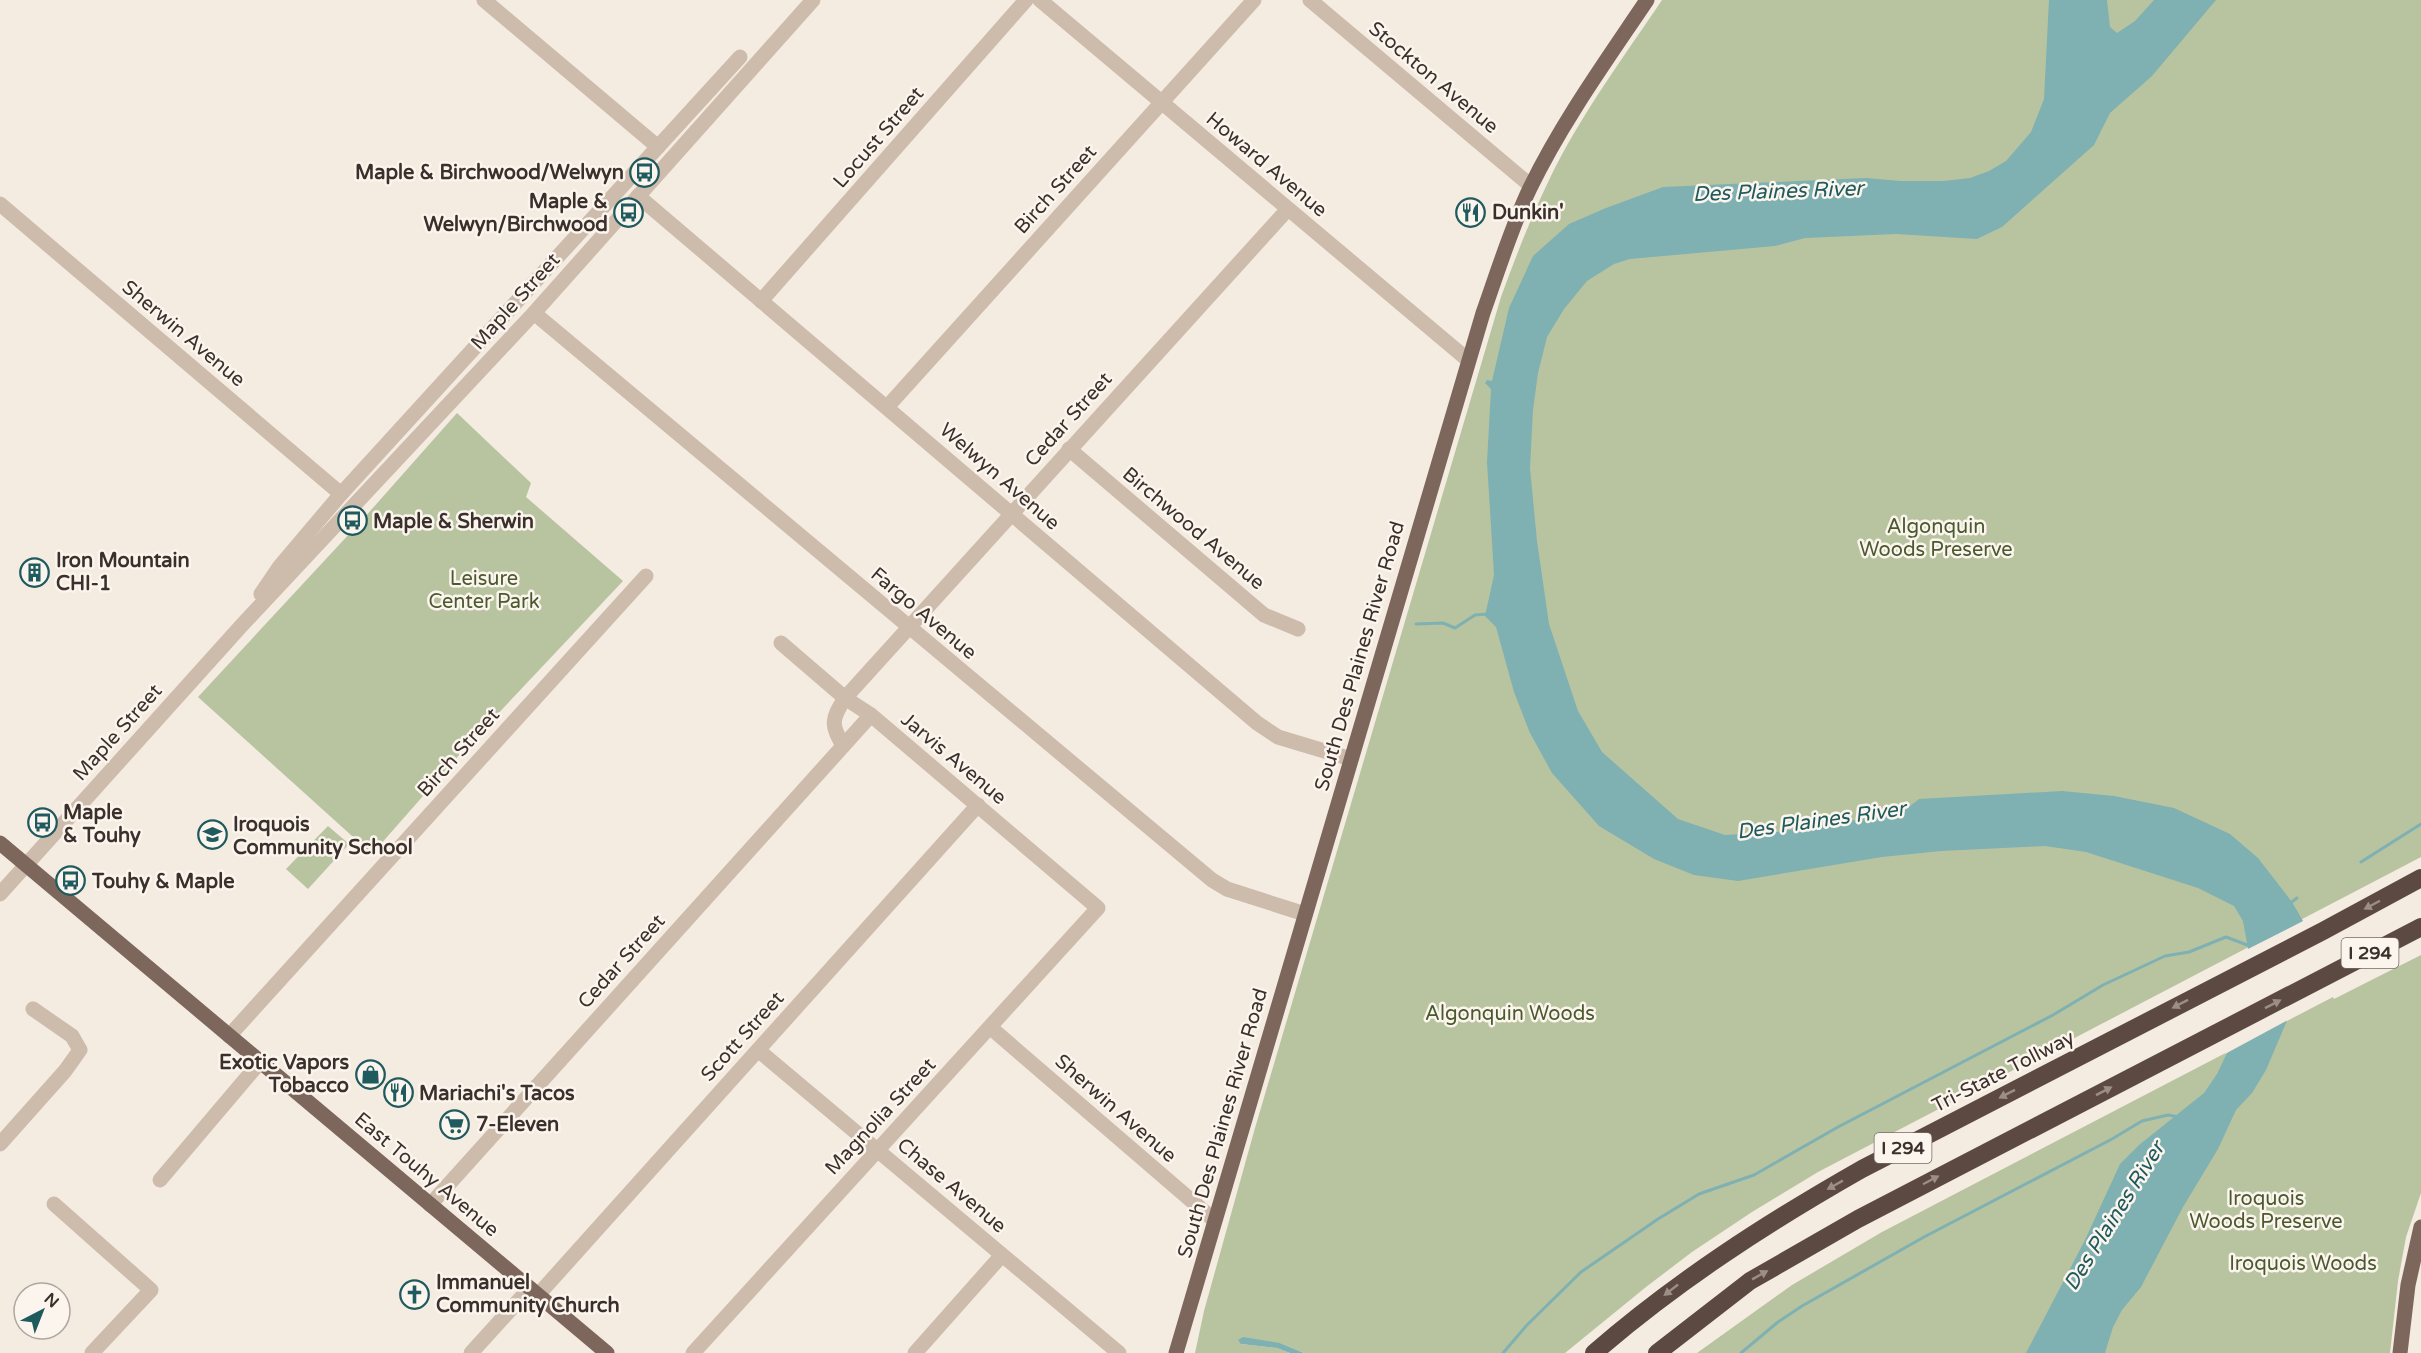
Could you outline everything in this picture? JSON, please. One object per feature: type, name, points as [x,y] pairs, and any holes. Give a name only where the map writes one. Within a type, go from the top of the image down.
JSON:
[{"type":"highway","name":"Tri-State Tollway","points":[[1594,1353],[1677,1285],[1775,1219],[1862,1169],[2324,931],[2421,878]]},
{"type":"highway","name":"I 294","points":[[1658,1353],[1750,1281],[1858,1219],[2421,927]]},
{"type":"highway","points":[[1674,1353],[1714,1310]]},
{"type":"main road","name":"South Des Plaines River Road","points":[[1176,1353],[1468,360],[1515,223],[1532,186],[1570,117],[1647,0]]},
{"type":"main road","name":"East Touhy Avenue","points":[[0,843],[607,1353]]},
{"type":"main road","points":[[2400,1353],[2408,1285],[2421,1227]]},
{"type":"street","points":[[484,0],[658,147]]},
{"type":"street","name":"Maple Street","points":[[0,894],[242,625],[534,313],[813,0]]},
{"type":"street","name":"Locust Street","points":[[761,301],[1026,0]]},
{"type":"street","name":"Howard Avenue","points":[[1040,0],[1468,360]]},
{"type":"street","name":"Birch Street","points":[[888,406],[1254,0]]},
{"type":"street","name":"Stockton Avenue","points":[[1310,0],[1532,186]]},
{"type":"street","name":"Maple Street","points":[[242,625],[280,566],[341,494],[740,57]]},
{"type":"street","name":"Welwyn Avenue","points":[[638,196],[888,406],[1257,723],[1278,737],[1351,759]]},
{"type":"street","name":"Sherwin Avenue","points":[[0,204],[341,494]]},
{"type":"street","name":"Cedar Street","points":[[843,747],[834,729],[833,715],[844,698],[1288,209]]},
{"type":"street","name":"Fargo Avenue","points":[[534,313],[1212,880],[1227,889],[1305,914]]},
{"type":"street","name":"Birchwood Avenue","points":[[1069,449],[1264,615],[1298,629]]},
{"type":"street","name":"Birch Street","points":[[229,1036],[646,576]]},
{"type":"street","name":"Jarvis Avenue","points":[[781,643],[844,698],[871,715],[1098,908]]},
{"type":"street","name":"Cedar Street","points":[[430,1204],[871,715]]},
{"type":"street","name":"Scott Street","points":[[471,1353],[534,1291],[758,1050],[978,805]]},
{"type":"street","name":"Magnolia Street","points":[[693,1353],[1098,908]]},
{"type":"street","points":[[0,1144],[65,1071],[80,1050],[72,1036],[33,1009]]},
{"type":"street","name":"Sherwin Avenue","points":[[991,1028],[1214,1220]]},
{"type":"street","name":"Chase Avenue","points":[[758,1050],[1119,1353]]},
{"type":"street","points":[[160,1180],[260,1062]]},
{"type":"street","points":[[54,1204],[151,1290],[92,1353]]},
{"type":"street","points":[[915,1353],[1002,1255]]},
{"type":"green space","name":"Algonquin Woods Preserve","points":[[1662,0],[2421,0],[2421,857],[1818,1172],[1692,1252],[1565,1353],[1304,1353],[1280,1343],[1241,1344],[1277,1348],[1290,1353],[1195,1353],[1204,1311],[1255,1128],[1501,297],[1530,222],[1562,155],[1603,88]]},
{"type":"green space","name":"Leisure Center Park","points":[[457,413],[531,483],[526,497],[623,581],[460,754],[372,854],[198,697],[364,518]]},
{"type":"green space","points":[[328,826],[349,844],[308,889],[286,869]]},
{"type":"green space","name":"Iroquois Woods Preserve","points":[[2421,955],[2421,1193],[2406,1237],[2398,1281],[2390,1353],[1697,1353],[1792,1285],[1882,1232],[2333,997],[2334,999]]},
{"type":"water","name":"Des Plaines River","points":[[2049,0],[2107,0],[2110,27],[2117,33],[2135,21],[2154,0],[2216,0],[2152,76],[2110,113],[2094,145],[2002,227],[1977,239],[1896,234],[1805,238],[1775,246],[1630,259],[1614,264],[1587,281],[1564,309],[1547,337],[1538,373],[1533,410],[1530,468],[1537,541],[1549,624],[1578,711],[1602,752],[1678,819],[1725,835],[1777,832],[1901,813],[1919,799],[2062,791],[2114,796],[2174,808],[2230,834],[2258,858],[2292,902],[2303,921],[2302,972],[2286,1023],[2266,1070],[2252,1093],[2236,1110],[2218,1149],[2183,1207],[2141,1287],[2122,1310],[2113,1327],[2105,1353],[2026,1353],[2085,1240],[2120,1164],[2139,1145],[2204,1093],[2227,1053],[2239,1008],[2248,949],[2243,921],[2234,906],[2198,888],[2086,852],[2045,846],[1941,851],[1882,857],[1738,881],[1694,875],[1654,859],[1599,826],[1552,773],[1530,733],[1514,692],[1496,627],[1485,616],[1494,575],[1487,462],[1491,389],[1485,383],[1487,380],[1492,381],[1509,308],[1533,256],[1569,224],[1663,187],[1866,178],[1944,181],[1970,178],[1989,171],[2006,161],[2031,132],[2044,99]]},
{"type":"water","points":[[1243,1337],[1280,1343],[1304,1353],[1290,1353],[1277,1348],[1241,1344],[1238,1340]]},
{"type":"pier","points":[[2305,920],[2305,972],[2290,1019],[2225,1054],[2236,1008],[2244,951]]},
{"type":"waterway","points":[[1416,624],[1443,623],[1455,628],[1475,615],[1488,614]]},
{"type":"waterway","points":[[2361,862],[2421,824]]},
{"type":"waterway","points":[[2289,904],[2297,898]]},
{"type":"waterway","points":[[1503,1353],[1527,1325],[1581,1272],[1699,1194],[1754,1175],[1838,1127],[2053,1015],[2103,985],[2165,956],[2189,952],[2226,937],[2250,946]]},
{"type":"waterway","points":[[1741,1353],[1778,1322],[1802,1306],[1924,1237],[2142,1121],[2168,1115],[2179,1117]]},
{"type":"place","name":"Maple & Birchwood/Welwyn","points":[[645,172]]},
{"type":"place","name":"Maple & Welwyn/Birchwood","points":[[629,212]]},
{"type":"place","name":"Dunkin'","points":[[1471,212]]},
{"type":"place","name":"Maple & Sherwin","points":[[352,521]]},
{"type":"place","name":"Iron Mountain CHI-1","points":[[35,572]]},
{"type":"place","name":"Maple & Touhy","points":[[42,823]]},
{"type":"place","name":"Iroquois Community School","points":[[212,835]]},
{"type":"place","name":"Touhy & Maple","points":[[71,881]]},
{"type":"place","name":"Exotic Vapors Tobacco","points":[[370,1074]]},
{"type":"place","name":"Mariachi's Tacos","points":[[398,1093]]},
{"type":"place","name":"7-Eleven","points":[[455,1124]]},
{"type":"place","name":"Immanuel Community Church","points":[[415,1294]]},
{"type":"park label","name":"Algonquin Woods","points":[[1510,1013]]},
{"type":"park label","name":"Iroquois Woods","points":[[2303,1263]]}]
